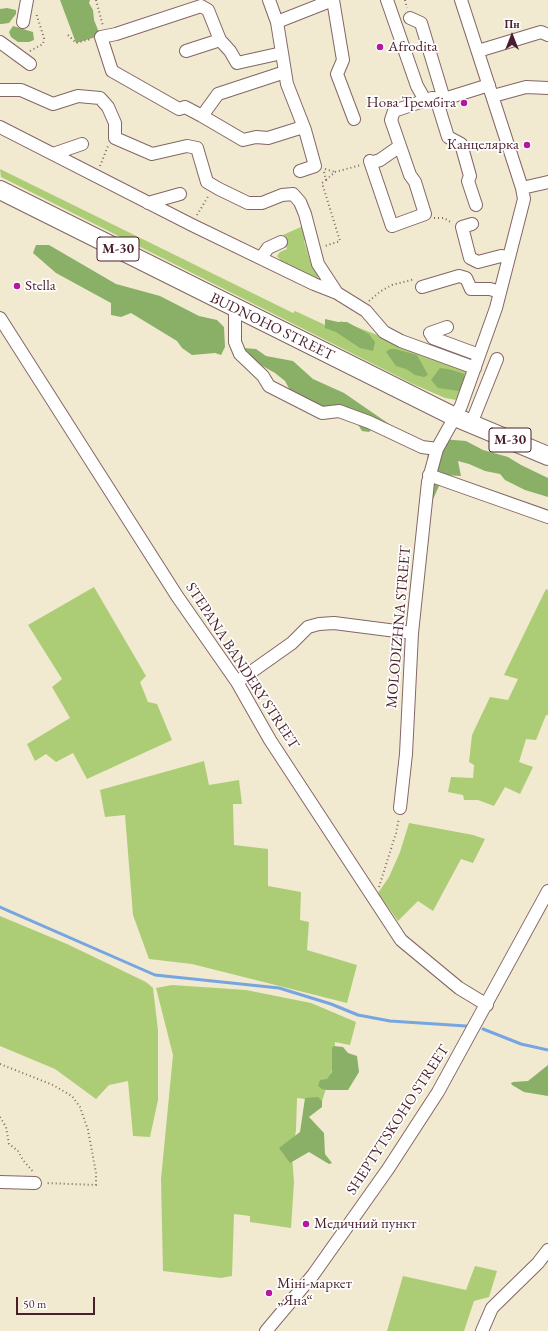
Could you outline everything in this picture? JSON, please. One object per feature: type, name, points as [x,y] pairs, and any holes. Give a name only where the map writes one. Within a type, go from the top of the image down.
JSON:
[{"type":"highway","name":"BUDNOHO STREET","points":[[0,190],[455,417],[548,456]]},
{"type":"street","points":[[23,22],[27,0]]},
{"type":"street","points":[[268,0],[277,22],[287,84],[319,168],[300,172]]},
{"type":"street","points":[[277,22],[333,0],[343,60],[337,74],[354,119]]},
{"type":"street","points":[[387,0],[417,86],[425,100]]},
{"type":"street","name":"MOLODIZHNA STREET","points":[[400,808],[406,754],[412,633],[430,475],[437,449],[461,406],[475,368],[500,292],[524,199],[522,188],[461,0]]},
{"type":"street","points":[[282,53],[236,63],[230,51],[220,40],[208,10],[201,6],[104,36],[112,71],[179,109],[185,108],[202,116],[244,140],[256,137],[268,138],[303,127]]},
{"type":"street","points":[[410,18],[421,23],[444,99],[439,108],[448,137],[461,144],[470,176],[468,181],[476,205]]},
{"type":"street","points":[[478,51],[541,32],[548,35]]},
{"type":"street","points":[[186,51],[220,40]]},
{"type":"street","points":[[0,42],[25,61]]},
{"type":"street","points":[[202,116],[218,94],[285,72]]},
{"type":"street","points":[[400,146],[380,160],[371,162],[392,226],[425,214],[415,182],[410,175],[400,146],[391,120],[394,111],[432,98],[444,99],[526,87],[548,88]]},
{"type":"street","points":[[0,90],[21,90],[53,104],[78,96],[100,98],[108,107],[115,123],[115,138],[152,154],[187,146],[198,148],[207,182],[248,203],[262,203],[282,195],[293,194],[300,202],[306,214],[318,264],[337,293]]},
{"type":"street","points":[[0,127],[148,203],[314,284],[337,293],[364,309],[384,332],[395,338],[422,350],[475,368]]},
{"type":"street","points":[[54,154],[82,144]]},
{"type":"street","points":[[522,188],[548,182]]},
{"type":"street","points":[[148,203],[180,194]]},
{"type":"street","points":[[467,226],[470,258],[478,262],[501,256],[508,257]]},
{"type":"street","points":[[260,258],[268,248],[281,242]]},
{"type":"street","points":[[422,287],[459,276],[466,278],[471,289],[490,289],[500,292]]},
{"type":"street","points":[[235,308],[235,342],[240,354],[263,376],[269,386],[322,413],[339,411],[369,422],[422,447],[437,449]]},
{"type":"street","name":"STEPANA BANDERY STREET","points":[[0,318],[177,596],[237,682],[270,740],[401,940],[459,988],[487,1004]]},
{"type":"street","points":[[448,327],[430,332],[433,338],[479,355]]},
{"type":"street","points":[[471,424],[497,359]]},
{"type":"street","points":[[430,475],[548,517]]},
{"type":"street","points":[[237,682],[292,643],[308,627],[314,625],[334,623],[412,633]]},
{"type":"street","name":"SHEPTYTSKOHO STREET","points":[[266,1331],[313,1275],[388,1169],[438,1092],[548,891]]},
{"type":"street","points":[[0,1182],[35,1183]]},
{"type":"street","points":[[482,1331],[492,1308],[538,1263],[548,1250]]},
{"type":"path","points":[[25,61],[43,44],[44,38],[34,7],[27,0]]},
{"type":"path","points":[[68,35],[76,43],[104,36],[96,0]]},
{"type":"path","points":[[102,163],[109,144],[115,138]]},
{"type":"path","points":[[324,246],[340,241],[322,183],[335,172],[371,162]]},
{"type":"path","points":[[319,168],[335,172]]},
{"type":"path","points":[[319,168],[326,180]]},
{"type":"path","points":[[200,211],[214,186]]},
{"type":"path","points":[[425,214],[434,219],[444,218],[467,226]]},
{"type":"path","points":[[364,309],[368,302],[381,291],[392,285],[418,278],[422,287]]},
{"type":"path","points":[[371,895],[379,888],[396,832],[400,808]]},
{"type":"path","points":[[0,1064],[53,1085],[72,1096],[80,1107],[88,1130],[96,1173],[96,1185],[35,1183],[34,1171],[22,1160],[18,1151],[9,1144],[6,1127],[0,1117]]},
{"type":"green space","points":[[60,0],[90,0],[89,3],[93,10],[94,20],[98,30],[96,37],[76,43]]},
{"type":"green space","points":[[7,8],[16,10],[16,14],[9,23],[0,24],[0,9]]},
{"type":"green space","points":[[13,26],[33,32],[34,40],[29,42],[18,42],[11,37],[9,32]]},
{"type":"green space","points":[[0,169],[293,313],[295,311],[336,330],[341,321],[466,369],[468,378],[461,394],[456,400],[445,398],[413,384],[1,177]]},
{"type":"green space","points":[[303,226],[308,238],[304,241],[311,264],[318,271],[319,276],[316,279],[282,262],[277,256],[280,252],[287,249],[283,235]]},
{"type":"green space","points":[[36,245],[49,245],[116,284],[160,296],[199,316],[217,320],[224,327],[225,347],[221,355],[215,353],[192,355],[182,348],[177,341],[131,313],[121,317],[111,315],[111,303],[56,273],[33,253]]},
{"type":"green space","points":[[325,319],[338,322],[347,322],[369,334],[375,342],[373,351],[360,348],[336,332],[325,328]]},
{"type":"green space","points":[[244,348],[256,349],[266,356],[293,361],[313,379],[344,393],[392,426],[377,424],[369,432],[362,431],[357,423],[320,410],[291,392],[285,381],[275,373],[243,355]]},
{"type":"green space","points":[[390,349],[417,355],[428,375],[424,377],[415,375],[406,369],[396,366],[386,352]]},
{"type":"green space","points":[[440,368],[464,374],[464,385],[459,391],[438,388],[431,380]]},
{"type":"green space","points":[[442,439],[466,441],[483,450],[508,457],[548,478],[548,497],[525,490],[505,480],[500,474],[485,471],[458,461],[461,476],[444,475],[430,506],[430,471],[427,460],[428,453]]},
{"type":"green space","points":[[94,587],[146,676],[140,682],[148,702],[157,704],[172,740],[87,779],[73,753],[56,762],[46,754],[35,761],[27,744],[70,718],[52,687],[62,679],[28,625]]},
{"type":"green space","points":[[546,589],[548,590],[548,715],[546,715],[536,740],[526,739],[519,762],[533,767],[520,794],[505,787],[494,806],[478,800],[464,800],[463,795],[448,792],[451,777],[473,778],[474,765],[469,762],[472,735],[490,697],[508,700],[518,679],[504,675]]},
{"type":"green space","points":[[204,761],[209,785],[239,780],[242,804],[233,804],[234,845],[268,849],[268,886],[301,892],[300,920],[309,922],[307,950],[357,965],[347,1003],[192,964],[149,959],[133,915],[125,815],[105,817],[100,790]]},
{"type":"green space","points":[[409,823],[473,835],[485,839],[473,863],[461,859],[433,911],[418,901],[398,921],[378,893],[389,877],[400,852]]},
{"type":"green space","points":[[0,916],[67,944],[146,982],[153,988],[158,1030],[158,1100],[150,1137],[133,1136],[128,1081],[109,1085],[96,1099],[55,1069],[0,1046]]},
{"type":"green space","points":[[172,985],[246,990],[311,1003],[356,1022],[350,1045],[335,1042],[333,1067],[322,1101],[297,1098],[296,1130],[292,1156],[294,1182],[291,1228],[250,1222],[250,1216],[234,1214],[232,1276],[221,1278],[163,1271],[161,1179],[173,1055],[156,988]]},
{"type":"green space","points":[[334,1046],[343,1047],[348,1053],[357,1056],[359,1072],[348,1090],[327,1090],[318,1086],[320,1080],[327,1079],[332,1072],[332,1048]]},
{"type":"green space","points":[[548,1065],[548,1096],[524,1092],[512,1085],[511,1083],[513,1082],[528,1081]]},
{"type":"green space","points":[[318,1097],[322,1101],[322,1107],[309,1117],[324,1133],[325,1154],[332,1163],[329,1164],[309,1152],[290,1163],[279,1148],[300,1132],[305,1098]]},
{"type":"green space","points":[[475,1266],[497,1271],[489,1297],[474,1301],[464,1331],[387,1331],[403,1276],[466,1290]]},
{"type":"waterway","points":[[0,907],[155,975],[279,988],[331,1004],[358,1015],[390,1021],[466,1026]]},
{"type":"waterway","points":[[483,1029],[521,1044],[548,1050]]},
{"type":"place","name":"Afrodita","points":[[380,47]]},
{"type":"place","name":"Нова Трембіта","points":[[464,103]]},
{"type":"place","name":"Канцелярка","points":[[527,145]]},
{"type":"place","name":"Stella","points":[[17,286]]},
{"type":"place","name":"Медичний пункт","points":[[306,1224]]},
{"type":"place","name":"Міні-маркет „Яна“","points":[[269,1293]]}]
